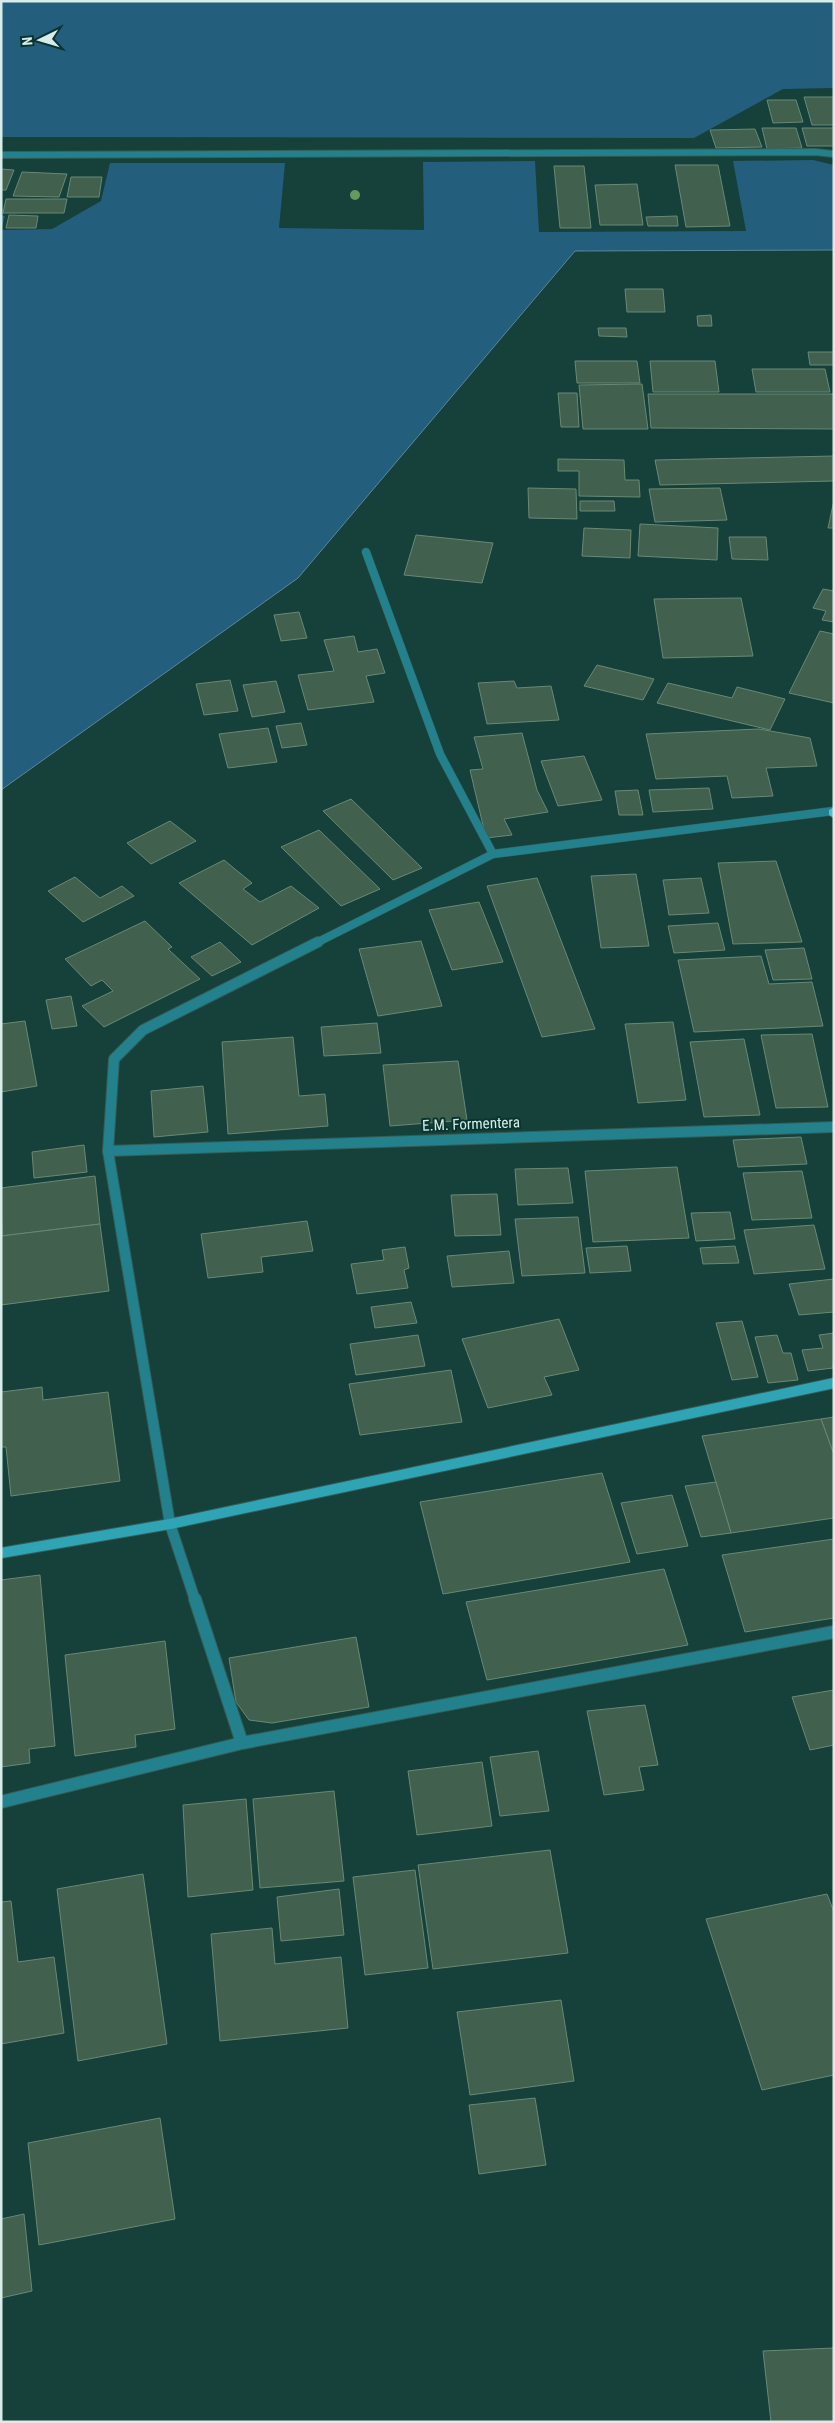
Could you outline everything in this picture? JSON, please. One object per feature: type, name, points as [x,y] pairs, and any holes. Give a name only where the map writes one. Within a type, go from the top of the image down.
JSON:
[{"type":"main road","points":[[1,1553],[170,1524],[834,1383]]},
{"type":"street","points":[[1,155],[815,152],[834,154]]},
{"type":"street","points":[[366,552],[440,754],[493,854]]},
{"type":"street","points":[[242,1743],[170,1524],[108,1151],[114,1059],[143,1030],[493,854],[834,812]]},
{"type":"street","name":"E.M. Formentera","points":[[108,1151],[834,1127]]},
{"type":"street","points":[[1,1802],[242,1743],[834,1632]]},
{"type":"water","points":[[1,1],[834,1],[834,250],[575,251],[298,578],[1,790]]},
{"type":"pier","points":[[834,88],[834,165],[813,160],[733,161],[746,231],[539,232],[535,161],[423,162],[424,230],[279,228],[285,163],[110,163],[101,201],[52,229],[1,230],[5,216],[1,215],[1,137],[694,138],[783,89]]},
{"type":"building","points":[[804,97],[834,97],[834,125],[812,125]]},
{"type":"building","points":[[767,100],[796,100],[803,122],[773,123]]},
{"type":"building","points":[[762,128],[796,128],[802,148],[767,149]]},
{"type":"building","points":[[802,128],[834,128],[834,146],[807,146]]},
{"type":"building","points":[[755,129],[762,147],[716,148],[710,130]]},
{"type":"building","points":[[675,165],[718,165],[730,226],[686,227]]},
{"type":"building","points":[[554,166],[584,166],[591,228],[560,228]]},
{"type":"building","points":[[1,169],[14,170],[6,190],[1,190]]},
{"type":"building","points":[[22,172],[67,174],[59,197],[13,196]]},
{"type":"building","points":[[71,177],[102,177],[99,197],[67,197]]},
{"type":"building","points":[[637,184],[643,225],[600,225],[595,185]]},
{"type":"building","points":[[6,199],[67,199],[64,213],[3,213]]},
{"type":"building","points":[[9,215],[38,216],[36,228],[6,228]]},
{"type":"building","points":[[677,216],[678,226],[648,226],[646,217]]},
{"type":"building","points":[[625,289],[663,289],[665,312],[627,312]]},
{"type":"building","points":[[711,315],[712,326],[698,326],[697,316]]},
{"type":"building","points":[[598,328],[626,328],[627,337],[599,336]]},
{"type":"building","points":[[808,352],[834,352],[834,365],[810,365]]},
{"type":"building","points":[[575,361],[637,361],[640,383],[577,383]]},
{"type":"building","points":[[650,361],[715,361],[719,392],[653,392]]},
{"type":"building","points":[[752,369],[825,369],[830,392],[756,392]]},
{"type":"building","points":[[642,384],[648,429],[583,429],[579,385]]},
{"type":"building","points":[[558,393],[577,393],[579,427],[561,427]]},
{"type":"building","points":[[648,394],[834,394],[834,429],[651,428]]},
{"type":"building","points":[[834,456],[834,481],[660,485],[655,460]]},
{"type":"building","points":[[558,459],[624,460],[625,480],[639,480],[640,497],[579,496],[579,471],[558,471]]},
{"type":"building","points":[[528,488],[576,489],[577,519],[529,518]]},
{"type":"building","points":[[720,488],[727,520],[655,522],[649,489]]},
{"type":"building","points":[[834,500],[834,528],[828,528]]},
{"type":"building","points":[[580,501],[614,501],[615,511],[580,511]]},
{"type":"building","points":[[640,524],[718,528],[717,560],[638,556]]},
{"type":"building","points":[[584,528],[631,530],[630,558],[582,556]]},
{"type":"building","points":[[416,535],[493,543],[482,583],[404,575]]},
{"type":"building","points":[[729,537],[766,537],[768,560],[732,559]]},
{"type":"building","points":[[823,589],[834,591],[834,622],[822,620],[826,611],[813,608]]},
{"type":"building","points":[[741,598],[753,656],[663,658],[654,599]]},
{"type":"building","points":[[299,612],[307,638],[281,641],[274,615]]},
{"type":"building","points":[[820,631],[834,634],[834,703],[789,693]]},
{"type":"building","points":[[354,636],[358,652],[377,649],[385,673],[366,676],[374,702],[308,710],[298,675],[334,671],[324,640]]},
{"type":"building","points":[[597,665],[654,679],[643,700],[584,686]]},
{"type":"building","points":[[230,680],[238,711],[204,715],[196,684]]},
{"type":"building","points":[[276,681],[285,712],[252,717],[243,685]]},
{"type":"building","points":[[514,681],[517,688],[551,686],[559,720],[487,724],[478,683]]},
{"type":"building","points":[[668,683],[732,698],[737,687],[785,699],[770,730],[657,703]]},
{"type":"building","points":[[301,723],[307,745],[282,748],[276,726]]},
{"type":"building","points":[[268,728],[277,762],[228,768],[219,734]]},
{"type":"building","points":[[759,729],[810,738],[817,766],[766,768],[773,796],[732,798],[727,776],[656,779],[646,734]]},
{"type":"building","points":[[522,733],[537,790],[548,812],[504,819],[512,835],[486,838],[470,770],[483,769],[474,737]]},
{"type":"building","points":[[584,756],[602,800],[558,806],[541,761]]},
{"type":"building","points":[[709,788],[713,809],[653,812],[649,790]]},
{"type":"building","points":[[638,790],[643,815],[619,815],[615,791]]},
{"type":"building","points":[[351,799],[422,868],[393,880],[323,811]]},
{"type":"building","points":[[170,821],[196,841],[151,864],[127,843]]},
{"type":"building","points":[[319,830],[380,889],[341,906],[281,847]]},
{"type":"building","points":[[224,860],[252,883],[243,889],[260,902],[291,886],[319,908],[252,945],[179,883]]},
{"type":"building","points":[[776,861],[802,942],[733,944],[718,863]]},
{"type":"building","points":[[636,874],[649,946],[601,948],[591,876]]},
{"type":"building","points":[[75,877],[100,898],[122,886],[134,896],[83,922],[48,891]]},
{"type":"building","points":[[537,878],[595,1029],[542,1037],[487,886]]},
{"type":"building","points":[[701,878],[709,913],[669,915],[663,880]]},
{"type":"building","points":[[479,902],[503,962],[452,970],[429,910]]},
{"type":"building","points":[[145,921],[172,947],[168,949],[200,979],[104,1027],[82,1006],[113,991],[102,980],[91,986],[65,959]]},
{"type":"building","points":[[718,923],[725,950],[674,953],[668,926]]},
{"type":"building","points":[[421,941],[442,1006],[378,1016],[359,949]]},
{"type":"building","points":[[220,942],[241,962],[212,976],[191,957]]},
{"type":"building","points":[[804,948],[812,979],[773,980],[765,950]]},
{"type":"building","points":[[761,956],[769,984],[812,982],[823,1026],[694,1032],[678,960]]},
{"type":"building","points":[[71,996],[77,1026],[52,1029],[46,1000]]},
{"type":"building","points":[[25,1021],[37,1086],[1,1092],[1,1024]]},
{"type":"building","points":[[673,1022],[686,1100],[638,1103],[625,1024]]},
{"type":"building","points":[[377,1023],[381,1053],[324,1056],[321,1027]]},
{"type":"building","points":[[812,1034],[828,1107],[776,1108],[761,1035]]},
{"type":"building","points":[[293,1037],[299,1096],[325,1094],[328,1126],[228,1134],[222,1042]]},
{"type":"building","points":[[744,1039],[760,1115],[704,1117],[690,1042]]},
{"type":"building","points":[[458,1061],[467,1120],[390,1126],[383,1065]]},
{"type":"building","points":[[203,1086],[208,1132],[154,1137],[151,1091]]},
{"type":"building","points":[[801,1137],[807,1164],[738,1167],[733,1140]]},
{"type":"building","points":[[84,1145],[87,1172],[34,1178],[32,1152]]},
{"type":"building","points":[[677,1167],[689,1238],[593,1242],[585,1171]]},
{"type":"building","points":[[568,1168],[573,1203],[518,1205],[515,1169]]},
{"type":"building","points":[[802,1171],[812,1218],[752,1220],[743,1173]]},
{"type":"building","points":[[95,1176],[100,1224],[2,1236],[1,1188]]},
{"type":"building","points":[[497,1194],[501,1235],[455,1236],[451,1195]]},
{"type":"building","points":[[730,1212],[735,1239],[696,1241],[691,1213]]},
{"type":"building","points":[[578,1217],[585,1273],[522,1276],[515,1219]]},
{"type":"building","points":[[307,1221],[313,1251],[261,1257],[263,1272],[208,1278],[201,1234]]},
{"type":"building","points":[[100,1224],[109,1291],[1,1305],[1,1236]]},
{"type":"building","points":[[814,1225],[825,1269],[754,1274],[744,1230]]},
{"type":"building","points":[[627,1246],[631,1271],[590,1273],[586,1248]]},
{"type":"building","points":[[735,1246],[739,1263],[703,1264],[700,1248]]},
{"type":"building","points":[[405,1247],[409,1268],[404,1270],[408,1288],[357,1294],[351,1264],[384,1260],[382,1250]]},
{"type":"building","points":[[509,1251],[514,1283],[452,1287],[447,1256]]},
{"type":"building","points":[[834,1279],[834,1312],[799,1315],[789,1284]]},
{"type":"building","points":[[411,1302],[417,1323],[375,1328],[371,1307]]},
{"type":"building","points":[[559,1319],[579,1370],[544,1377],[552,1395],[488,1408],[462,1339]]},
{"type":"building","points":[[742,1321],[758,1377],[732,1380],[716,1323]]},
{"type":"building","points":[[834,1333],[833,1368],[808,1371],[802,1350],[823,1348],[819,1335]]},
{"type":"building","points":[[418,1335],[425,1366],[356,1375],[350,1344]]},
{"type":"building","points":[[777,1335],[783,1353],[791,1353],[798,1380],[768,1383],[755,1337]]},
{"type":"building","points":[[451,1370],[462,1422],[360,1435],[349,1384]]},
{"type":"building","points":[[42,1387],[43,1400],[108,1392],[120,1481],[11,1496],[6,1447],[1,1447],[1,1392]]},
{"type":"building","points":[[834,1417],[834,1455],[821,1419]]},
{"type":"building","points":[[821,1419],[834,1455],[834,1518],[731,1533],[702,1436]]},
{"type":"building","points":[[602,1473],[630,1562],[443,1594],[420,1502]]},
{"type":"building","points":[[716,1482],[731,1533],[701,1537],[685,1486]]},
{"type":"building","points":[[672,1495],[688,1546],[637,1554],[621,1503]]},
{"type":"building","points":[[834,1539],[834,1618],[745,1632],[722,1555]]},
{"type":"building","points":[[664,1569],[688,1645],[487,1680],[466,1602]]},
{"type":"building","points":[[40,1575],[55,1746],[29,1749],[30,1763],[1,1767],[1,1580]]},
{"type":"building","points":[[356,1637],[369,1707],[272,1723],[249,1720],[236,1702],[229,1658]]},
{"type":"building","points":[[165,1641],[175,1729],[135,1735],[136,1747],[75,1756],[65,1655]]},
{"type":"building","points":[[834,1690],[834,1745],[810,1750],[792,1697]]},
{"type":"building","points":[[645,1705],[658,1765],[639,1767],[644,1790],[604,1795],[587,1711]]},
{"type":"building","points":[[538,1751],[549,1811],[500,1816],[490,1757]]},
{"type":"building","points":[[482,1762],[492,1826],[417,1835],[408,1771]]},
{"type":"building","points":[[334,1791],[344,1881],[260,1888],[253,1799]]},
{"type":"building","points":[[246,1799],[253,1890],[188,1897],[183,1805]]},
{"type":"building","points":[[550,1850],[568,1953],[433,1969],[418,1865]]},
{"type":"building","points":[[415,1870],[428,1968],[365,1975],[353,1877]]},
{"type":"building","points":[[143,1874],[167,2044],[78,2061],[57,1889]]},
{"type":"building","points":[[339,1889],[344,1935],[281,1941],[277,1897]]},
{"type":"building","points":[[827,1894],[834,1912],[834,2075],[762,2090],[706,1919]]},
{"type":"building","points":[[11,1901],[18,1962],[54,1957],[64,2033],[1,2044],[1,1902]]},
{"type":"building","points":[[272,1928],[275,1964],[341,1957],[348,2028],[220,2041],[211,1934]]},
{"type":"building","points":[[561,2000],[574,2081],[470,2095],[457,2012]]},
{"type":"building","points":[[535,2098],[546,2165],[479,2174],[469,2105]]},
{"type":"building","points":[[160,2118],[175,2219],[39,2245],[28,2143]]},
{"type":"building","points":[[24,2214],[32,2291],[1,2298],[1,2219]]},
{"type":"building","points":[[834,2348],[834,2422],[771,2422],[763,2351]]}]
